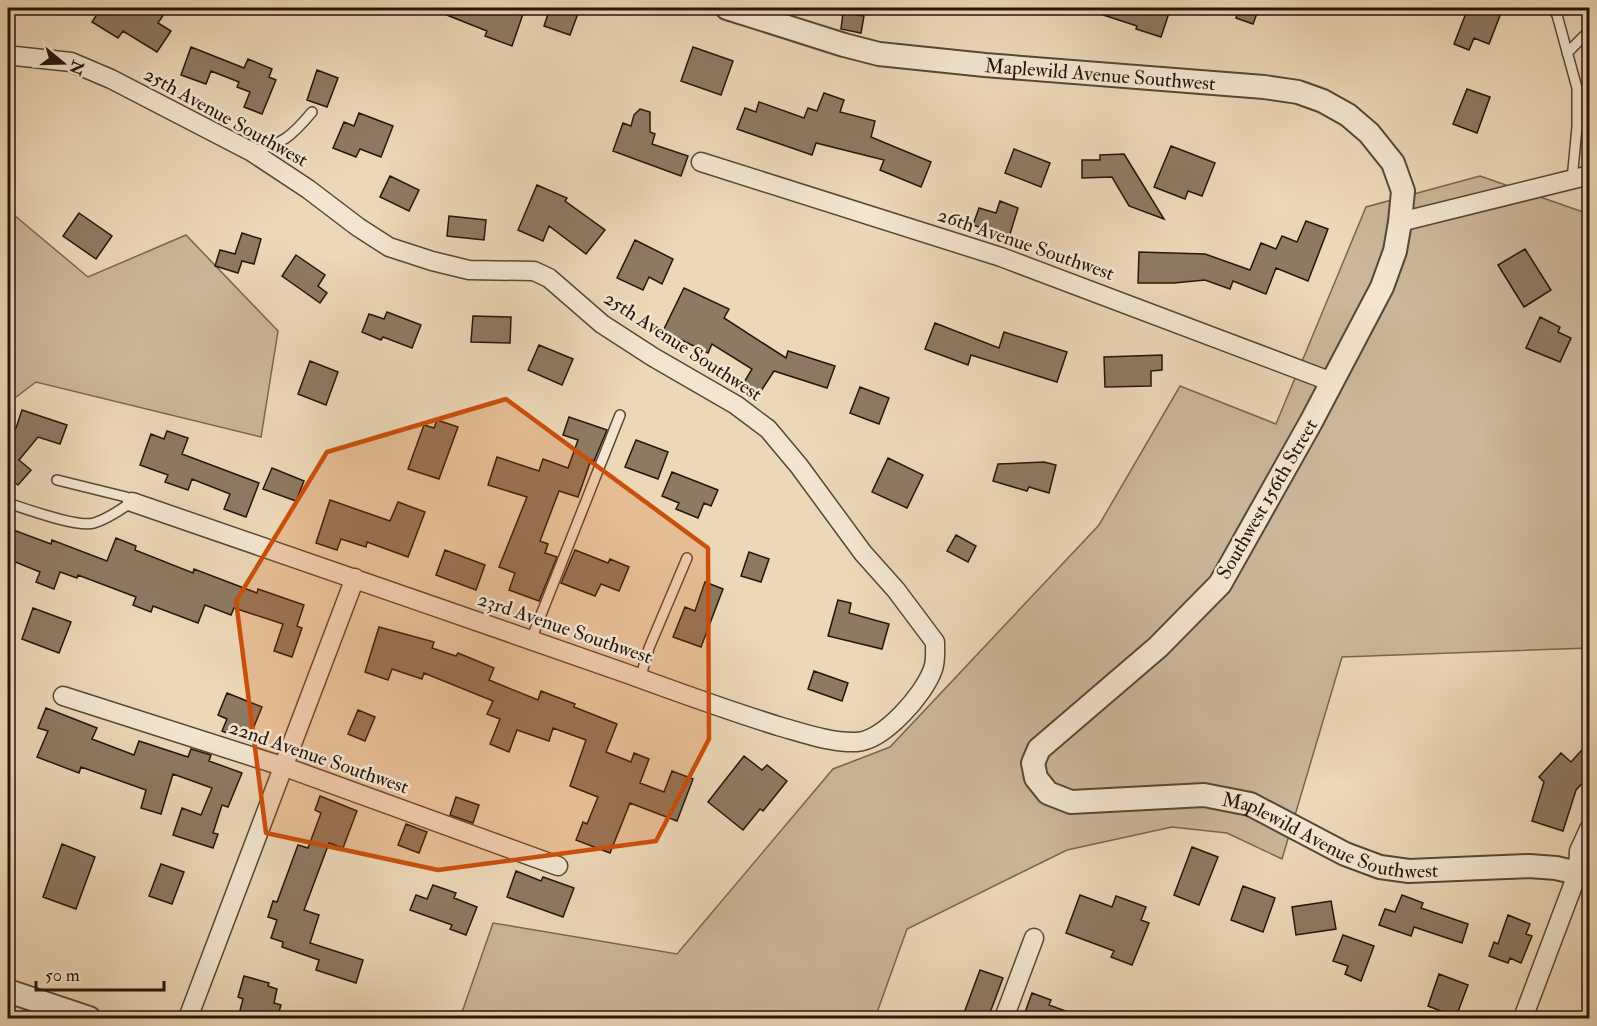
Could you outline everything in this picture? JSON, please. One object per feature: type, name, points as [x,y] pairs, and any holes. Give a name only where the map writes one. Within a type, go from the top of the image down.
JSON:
[{"type":"street","name":"Maplewild Avenue Southwest","points":[[727,8],[879,54],[985,65],[1264,87],[1298,92],[1323,100],[1348,115],[1369,133],[1393,163],[1403,191],[1400,222]]},
{"type":"street","name":"25th Avenue Southwest","points":[[8,57],[71,62],[111,79],[249,151],[308,189],[389,247],[469,270],[534,272],[549,278],[602,324],[653,357],[736,405],[768,429],[935,642]]},
{"type":"street","name":"26th Avenue Southwest","points":[[701,162],[1001,256],[1332,382]]},
{"type":"street","points":[[1400,222],[1581,178]]},
{"type":"street","name":"Southwest 156th Street","points":[[1071,802],[1048,793],[1036,778],[1033,763],[1039,749],[1158,647],[1220,584],[1382,287],[1395,250],[1400,222]]},
{"type":"street","name":"23rd Avenue Southwest","points":[[132,502],[749,717],[805,734],[855,742],[874,737],[904,712],[923,687],[933,669],[935,642]]},
{"type":"street","points":[[188,1018],[355,578]]},
{"type":"street","name":"22nd Avenue Southwest","points":[[63,696],[285,766],[558,866]]},
{"type":"street","name":"Maplewild Avenue Southwest","points":[[1071,802],[1204,795],[1250,804],[1345,854],[1380,867],[1409,871],[1528,866],[1556,868],[1584,874]]},
{"type":"street","points":[[1523,1018],[1584,874],[1579,851],[1590,827]]},
{"type":"street","points":[[1004,1018],[1034,938]]},
{"type":"street","points":[[8,992],[46,1008],[89,1018]]},
{"type":"lane","points":[[1552,8],[1557,15],[1577,88],[1576,127],[1581,178]]},
{"type":"lane","points":[[1567,52],[1590,30]]},
{"type":"lane","points":[[249,151],[284,141],[312,112]]},
{"type":"lane","points":[[531,640],[621,415]]},
{"type":"lane","points":[[8,503],[75,522],[93,524],[113,515],[132,502],[126,497],[57,480]]},
{"type":"lane","points":[[640,679],[649,648],[687,558]]},
{"type":"highlighted area","points":[[506,399],[708,548],[709,739],[656,841],[438,870],[266,833],[236,601],[327,452]]},
{"type":"shaded area","points":[[1480,176],[1589,214],[1589,648],[1342,657],[1282,859],[1227,833],[1172,827],[1067,850],[907,929],[875,1018],[460,1018],[493,923],[677,954],[833,769],[890,747],[1099,525],[1180,386],[1276,424],[1366,207]]},
{"type":"shaded area","points":[[8,210],[88,277],[186,235],[278,331],[261,437],[36,382],[8,403]]},
{"type":"building","points":[[101,8],[168,8],[158,23],[171,31],[157,52],[123,31],[118,38],[92,22]]},
{"type":"building","points":[[429,8],[525,8],[512,46],[485,36],[487,31]]},
{"type":"building","points":[[550,8],[580,8],[570,35],[544,26]]},
{"type":"building","points":[[1089,8],[1162,8],[1170,10],[1161,37],[1136,29],[1137,26],[1088,10]]},
{"type":"building","points":[[1239,8],[1259,8],[1253,24],[1236,18]]},
{"type":"building","points":[[1468,8],[1487,8],[1501,13],[1489,44],[1474,38],[1469,50],[1454,44]]},
{"type":"building","points":[[843,13],[864,16],[861,33],[841,29]]},
{"type":"building","points":[[191,47],[244,68],[248,59],[272,69],[269,77],[276,80],[262,114],[244,107],[250,92],[237,87],[239,82],[211,71],[206,84],[181,75]]},
{"type":"building","points":[[693,47],[733,61],[721,95],[681,81]]},
{"type":"building","points":[[317,70],[338,78],[327,107],[307,100]]},
{"type":"building","points":[[1467,89],[1490,97],[1477,133],[1453,124]]},
{"type":"building","points":[[824,93],[844,100],[840,112],[875,121],[871,137],[931,162],[921,187],[880,170],[884,160],[816,143],[812,155],[737,129],[745,108],[756,112],[759,102],[804,118],[808,108],[817,111]]},
{"type":"building","points":[[640,109],[650,112],[650,132],[655,134],[652,144],[688,156],[681,176],[613,151],[623,123],[631,126],[634,115]]},
{"type":"building","points":[[359,113],[393,126],[381,157],[360,149],[356,157],[333,148],[344,122],[354,126]]},
{"type":"building","points":[[1171,146],[1215,163],[1202,196],[1188,191],[1185,199],[1154,187]]},
{"type":"building","points":[[1014,149],[1050,163],[1041,187],[1005,173]]},
{"type":"building","points":[[1124,154],[1164,219],[1129,206],[1112,177],[1082,178],[1082,160],[1100,160],[1100,155]]},
{"type":"building","points":[[390,176],[419,190],[409,211],[380,197]]},
{"type":"building","points":[[537,185],[567,198],[565,201],[605,230],[586,254],[549,226],[543,241],[518,230]]},
{"type":"building","points":[[1000,201],[1018,208],[1009,237],[973,225],[979,208],[996,213]]},
{"type":"building","points":[[79,213],[112,236],[96,259],[63,236]]},
{"type":"building","points":[[449,216],[486,220],[484,240],[447,236]]},
{"type":"building","points":[[1306,221],[1328,229],[1308,281],[1276,268],[1266,294],[1233,281],[1230,289],[1205,280],[1138,283],[1139,252],[1205,254],[1250,270],[1261,243],[1276,249],[1282,236],[1297,242]]},
{"type":"building","points":[[242,233],[261,239],[254,264],[242,261],[238,273],[215,266],[220,250],[235,254]]},
{"type":"building","points":[[635,240],[673,259],[662,284],[649,277],[643,290],[617,278]]},
{"type":"building","points":[[1525,249],[1551,290],[1524,307],[1498,265]]},
{"type":"building","points":[[296,255],[325,275],[318,286],[327,293],[320,303],[282,276]]},
{"type":"building","points":[[684,288],[729,309],[724,318],[786,358],[788,351],[835,366],[827,388],[774,371],[759,394],[743,384],[752,369],[712,344],[708,353],[663,331]]},
{"type":"building","points":[[387,312],[421,325],[412,348],[383,337],[381,340],[362,332],[369,314],[384,319]]},
{"type":"building","points":[[473,316],[511,317],[510,343],[471,342]]},
{"type":"building","points":[[1540,317],[1560,327],[1558,332],[1571,338],[1560,362],[1526,348]]},
{"type":"building","points":[[935,323],[999,348],[1004,332],[1067,352],[1057,382],[971,355],[968,365],[925,349]]},
{"type":"building","points":[[539,345],[573,359],[562,385],[528,370]]},
{"type":"building","points":[[1162,355],[1162,370],[1151,371],[1151,386],[1105,387],[1104,357]]},
{"type":"building","points":[[310,361],[338,372],[326,405],[298,394]]},
{"type":"building","points":[[860,387],[889,398],[879,424],[850,413]]},
{"type":"building","points":[[22,410],[67,425],[60,444],[38,437],[19,460],[31,470],[18,485],[8,477],[8,438],[16,428]]},
{"type":"building","points":[[569,417],[607,430],[594,461],[591,460],[578,497],[559,491],[540,541],[548,544],[545,553],[557,557],[539,601],[509,590],[515,573],[499,567],[527,497],[488,485],[497,457],[539,471],[543,459],[568,468],[578,440],[563,435]]},
{"type":"building","points":[[437,420],[458,427],[439,479],[408,469],[424,425],[434,428]]},
{"type":"building","points":[[167,431],[188,438],[182,454],[259,483],[246,517],[224,509],[230,494],[192,479],[188,490],[165,482],[168,475],[140,465],[151,434],[164,439]]},
{"type":"building","points":[[636,440],[668,452],[658,479],[625,467]]},
{"type":"building","points":[[888,458],[923,475],[907,508],[872,492]]},
{"type":"building","points":[[1044,462],[1056,465],[1049,493],[1029,487],[1027,491],[993,481],[998,464]]},
{"type":"building","points":[[272,468],[304,481],[296,501],[263,489]]},
{"type":"building","points":[[672,472],[718,490],[711,506],[704,503],[698,518],[676,509],[679,503],[662,496]]},
{"type":"building","points":[[330,500],[390,521],[398,502],[425,512],[408,557],[367,542],[366,547],[341,539],[337,550],[316,543]]},
{"type":"building","points":[[8,528],[51,544],[52,540],[107,561],[116,538],[136,546],[135,550],[193,573],[194,569],[257,593],[258,589],[304,605],[297,626],[302,628],[292,657],[274,651],[283,624],[234,608],[231,615],[205,605],[198,623],[153,606],[151,612],[133,605],[136,597],[78,575],[77,578],[60,572],[54,589],[36,582],[40,572],[8,559]]},
{"type":"building","points":[[956,535],[976,546],[968,562],[947,551]]},
{"type":"building","points":[[445,550],[485,565],[476,590],[436,575]]},
{"type":"building","points":[[575,550],[608,563],[610,559],[629,567],[619,591],[601,584],[595,596],[561,583]]},
{"type":"building","points":[[749,552],[769,559],[761,582],[741,576]]},
{"type":"building","points":[[705,582],[723,589],[701,647],[673,637],[685,607],[695,611]]},
{"type":"building","points":[[838,600],[851,603],[849,613],[889,624],[882,649],[828,636]]},
{"type":"building","points":[[33,608],[71,622],[59,653],[22,639]]},
{"type":"building","points":[[379,627],[434,642],[432,648],[456,656],[458,653],[494,668],[489,680],[538,700],[541,691],[617,724],[606,752],[631,762],[634,753],[649,759],[640,783],[664,792],[672,771],[693,779],[677,821],[630,803],[610,853],[576,840],[583,822],[587,824],[598,797],[570,786],[586,740],[553,728],[549,741],[517,730],[509,752],[490,744],[500,719],[487,714],[493,701],[424,673],[422,679],[392,669],[388,680],[365,672]]},
{"type":"building","points":[[814,671],[848,683],[842,701],[808,689]]},
{"type":"building","points":[[227,693],[262,707],[248,741],[222,731],[227,719],[218,715]]},
{"type":"building","points":[[46,708],[97,728],[92,739],[134,755],[139,741],[188,757],[191,749],[211,755],[209,761],[242,773],[228,807],[222,805],[213,833],[218,834],[213,848],[173,835],[182,808],[201,815],[212,788],[173,774],[161,814],[141,808],[146,790],[81,767],[79,773],[37,757],[48,731],[38,728]]},
{"type":"building","points":[[358,710],[375,717],[365,741],[348,734]]},
{"type":"building","points":[[1590,741],[1590,775],[1576,790],[1563,831],[1532,821],[1544,782],[1539,777],[1561,753],[1571,762]]},
{"type":"building","points":[[744,756],[762,770],[767,765],[787,781],[763,811],[760,809],[743,830],[708,802]]},
{"type":"building","points":[[320,796],[357,811],[343,848],[329,843],[304,910],[319,915],[310,943],[363,960],[356,983],[316,970],[319,960],[282,947],[283,942],[271,938],[277,920],[268,917],[273,901],[277,902],[298,845],[308,848],[321,813],[315,810]]},
{"type":"building","points":[[456,797],[479,805],[473,823],[450,815]]},
{"type":"building","points":[[406,824],[427,832],[419,853],[398,845]]},
{"type":"building","points":[[62,844],[95,857],[76,909],[43,897]]},
{"type":"building","points":[[1192,847],[1218,857],[1199,905],[1174,895]]},
{"type":"building","points":[[161,864],[184,872],[172,904],[149,896]]},
{"type":"building","points":[[516,871],[541,881],[543,877],[574,888],[563,917],[507,897]]},
{"type":"building","points":[[433,885],[456,893],[454,898],[477,907],[466,935],[450,929],[452,925],[410,910],[416,895],[427,899]]},
{"type":"building","points":[[1243,886],[1275,898],[1263,932],[1231,920]]},
{"type":"building","points":[[1080,895],[1112,907],[1116,896],[1146,907],[1141,920],[1149,923],[1132,965],[1111,957],[1114,951],[1066,933]]},
{"type":"building","points":[[1402,895],[1423,903],[1421,908],[1468,924],[1462,943],[1414,927],[1411,936],[1379,925],[1385,909],[1395,912]]},
{"type":"building","points":[[1331,901],[1336,929],[1296,935],[1292,907]]},
{"type":"building","points":[[1508,915],[1530,924],[1526,934],[1532,936],[1521,963],[1510,958],[1508,963],[1489,956],[1494,942],[1498,944]]},
{"type":"building","points":[[1343,935],[1374,946],[1361,981],[1345,974],[1348,966],[1333,961]]},
{"type":"building","points":[[980,970],[1003,978],[988,1018],[964,1013]]},
{"type":"building","points":[[1439,974],[1468,985],[1456,1017],[1428,1006]]},
{"type":"building","points":[[244,976],[269,983],[268,986],[277,989],[274,1003],[281,1005],[277,1018],[238,1018],[243,999],[238,997]]},
{"type":"building","points":[[1032,993],[1051,1000],[1049,1005],[1082,1018],[1023,1018]]}]
